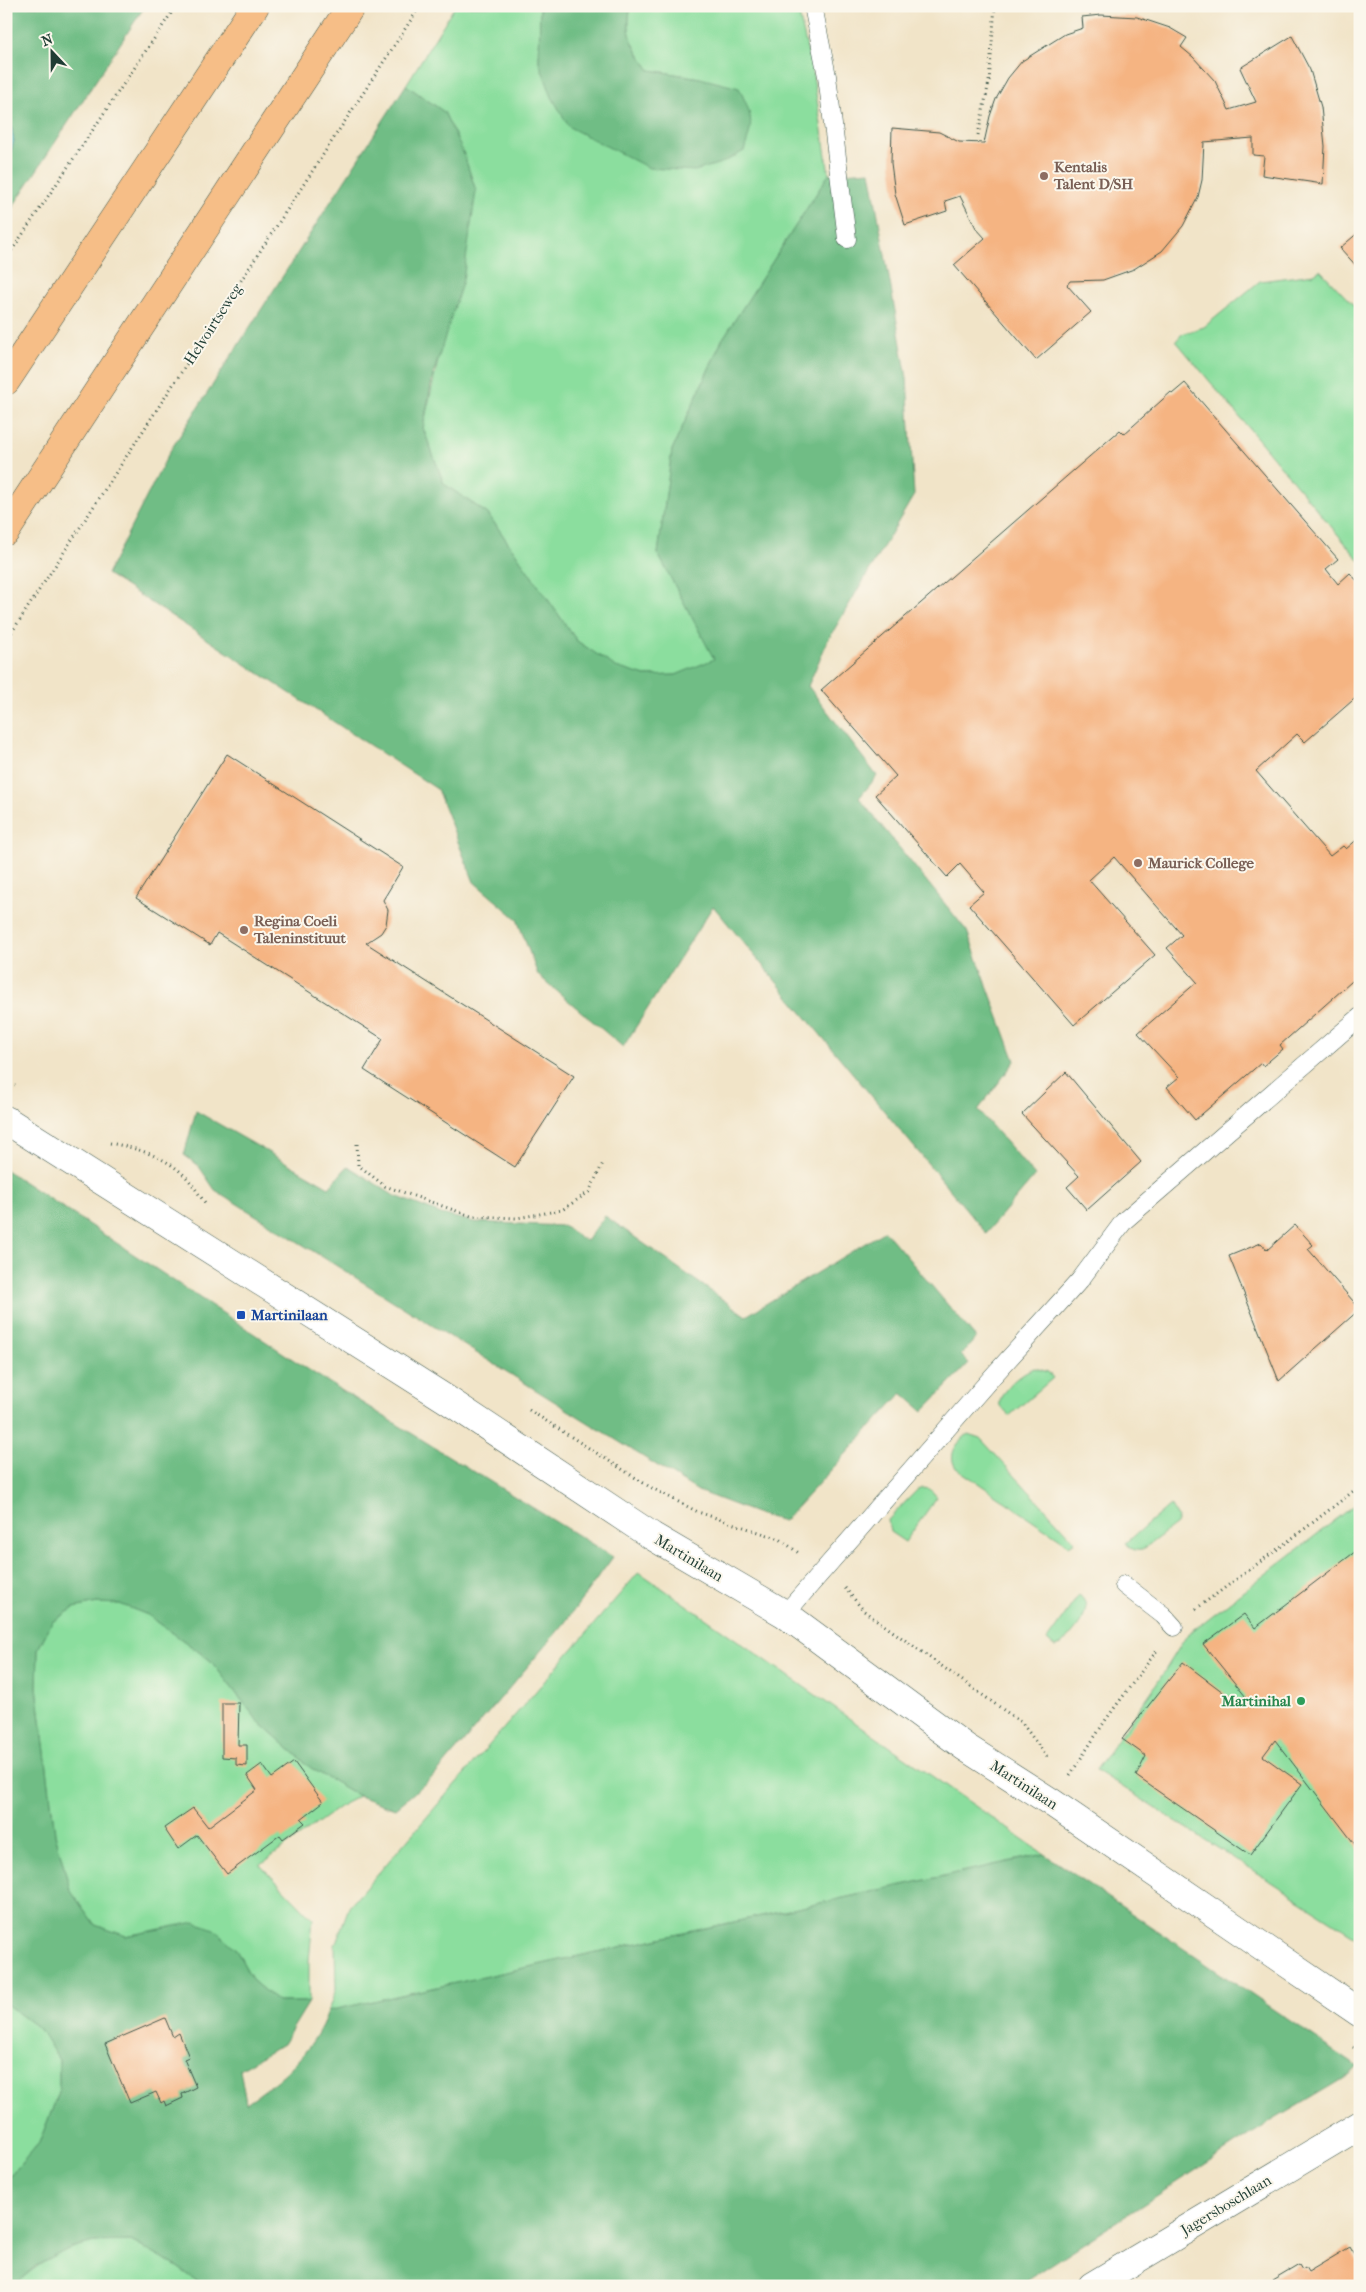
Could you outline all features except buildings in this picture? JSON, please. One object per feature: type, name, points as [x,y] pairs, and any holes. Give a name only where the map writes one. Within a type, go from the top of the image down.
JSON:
[{"type":"main road","points":[[6,381],[255,6]]},
{"type":"main road","points":[[6,531],[351,6]]},
{"type":"street","name":"Martinilaan","points":[[6,1120],[438,1393],[652,1536],[785,1614],[965,1747],[1051,1802],[1360,2013]]},
{"type":"street","name":"Jagersboschlaan","points":[[1092,2286],[1360,2125]]},
{"type":"lane","points":[[813,6],[827,76],[847,239]]},
{"type":"lane","points":[[785,1614],[1080,1280],[1124,1221],[1360,1017]]},
{"type":"lane","points":[[1124,1585],[1163,1615],[1174,1627]]},
{"type":"path","points":[[6,259],[176,6]]},
{"type":"path","name":"Helvoirtseweg","points":[[6,641],[420,6]]},
{"type":"path","points":[[978,135],[989,82],[995,6]]},
{"type":"path","points":[[357,1144],[358,1165],[385,1186],[471,1216],[517,1218],[562,1210],[590,1192],[604,1161]]},
{"type":"green space","points":[[6,6],[145,6],[6,217],[6,167],[14,141],[6,98]]},
{"type":"green space","points":[[455,6],[540,6],[539,62],[700,78],[650,70],[639,55],[632,40],[629,25],[631,6],[797,6],[812,69],[829,174],[722,340],[672,450],[658,554],[715,660],[676,675],[645,676],[616,668],[577,641],[488,514],[444,484],[423,428],[476,191],[463,152],[444,112],[406,85]]},
{"type":"green space","points":[[540,6],[631,6],[629,25],[632,40],[639,55],[650,70],[700,78],[739,88],[747,106],[751,126],[744,151],[724,162],[695,171],[649,168],[569,127],[552,97],[539,62]]},
{"type":"green space","points":[[406,85],[444,112],[463,152],[476,191],[463,280],[433,375],[423,428],[444,484],[488,514],[577,641],[616,667],[645,676],[676,675],[714,659],[658,554],[672,450],[722,340],[829,174],[870,171],[907,378],[914,495],[828,640],[808,686],[877,776],[859,798],[967,931],[1015,1061],[978,1110],[1035,1176],[986,1233],[713,906],[623,1047],[538,975],[517,919],[474,882],[437,789],[107,574],[170,451]]},
{"type":"green space","points":[[1320,270],[1360,312],[1360,561],[1176,341],[1182,334],[1204,327],[1260,281],[1314,274]]},
{"type":"green space","points":[[196,1111],[329,1187],[348,1166],[393,1195],[441,1214],[474,1222],[563,1226],[586,1241],[605,1216],[746,1316],[885,1231],[976,1338],[961,1355],[969,1363],[923,1411],[902,1393],[784,1521],[761,1515],[698,1491],[215,1190],[198,1165],[184,1155]]},
{"type":"green space","points":[[6,1170],[315,1374],[613,1557],[563,1625],[436,1774],[395,1809],[359,1796],[311,1768],[258,1721],[210,1660],[148,1615],[120,1604],[97,1603],[74,1608],[52,1622],[38,1649],[37,1687],[55,1834],[70,1890],[95,1925],[126,1936],[195,1922],[214,1929],[235,1948],[253,1981],[278,2002],[309,2002],[283,2044],[240,2069],[246,2103],[272,2085],[305,2052],[322,2025],[328,2011],[1044,1854],[1358,2067],[1349,2075],[1270,2122],[1018,2286],[204,2286],[176,2266],[131,2241],[95,2242],[70,2248],[36,2266],[13,2286],[6,2286],[6,2181],[39,2143],[59,2092],[59,2060],[40,2029],[6,2004]]},
{"type":"green space","points":[[1035,1368],[1048,1372],[1053,1378],[1009,1416],[1000,1406],[1003,1395],[1018,1377]]},
{"type":"green space","points":[[968,1434],[980,1438],[1075,1541],[1069,1545],[956,1468],[953,1463],[954,1449]]},
{"type":"green space","points":[[923,1488],[930,1489],[937,1497],[905,1542],[890,1532],[888,1520],[917,1490]]},
{"type":"green space","name":"Martinihal","points":[[1360,1501],[1360,1939],[1096,1770],[1156,1685],[1187,1635]]},
{"type":"green space","points":[[1170,1505],[1178,1518],[1176,1524],[1142,1550],[1135,1550],[1126,1543]]},
{"type":"green space","points":[[639,1572],[1044,1854],[328,2011],[336,1989],[335,1945],[349,1907]]},
{"type":"green space","points":[[1079,1595],[1086,1607],[1085,1614],[1062,1645],[1055,1647],[1047,1640]]},
{"type":"green space","points":[[97,1603],[120,1604],[148,1615],[210,1660],[258,1721],[311,1768],[359,1796],[345,1803],[260,1865],[313,1919],[309,1961],[309,2002],[278,2002],[253,1981],[235,1948],[195,1923],[126,1936],[95,1925],[70,1890],[55,1834],[37,1687],[38,1649],[52,1622],[74,1608]]},
{"type":"green space","points":[[6,2004],[40,2029],[59,2060],[59,2092],[39,2143],[6,2181]]},
{"type":"green space","points":[[100,2241],[131,2241],[176,2266],[204,2286],[13,2286],[41,2264],[72,2248]]},
{"type":"water","points":[[6,98],[14,141],[6,167]]},
{"type":"place","name":"Kentalis Talent D/SH","points":[[1044,176]]},
{"type":"place","name":"Maurick College","points":[[1138,863]]},
{"type":"place","name":"Regina Coeli Taleninstituut","points":[[244,930]]},
{"type":"place","name":"Martinilaan","points":[[241,1315]]},
{"type":"place","name":"Martinihal","points":[[1301,1701]]}]
